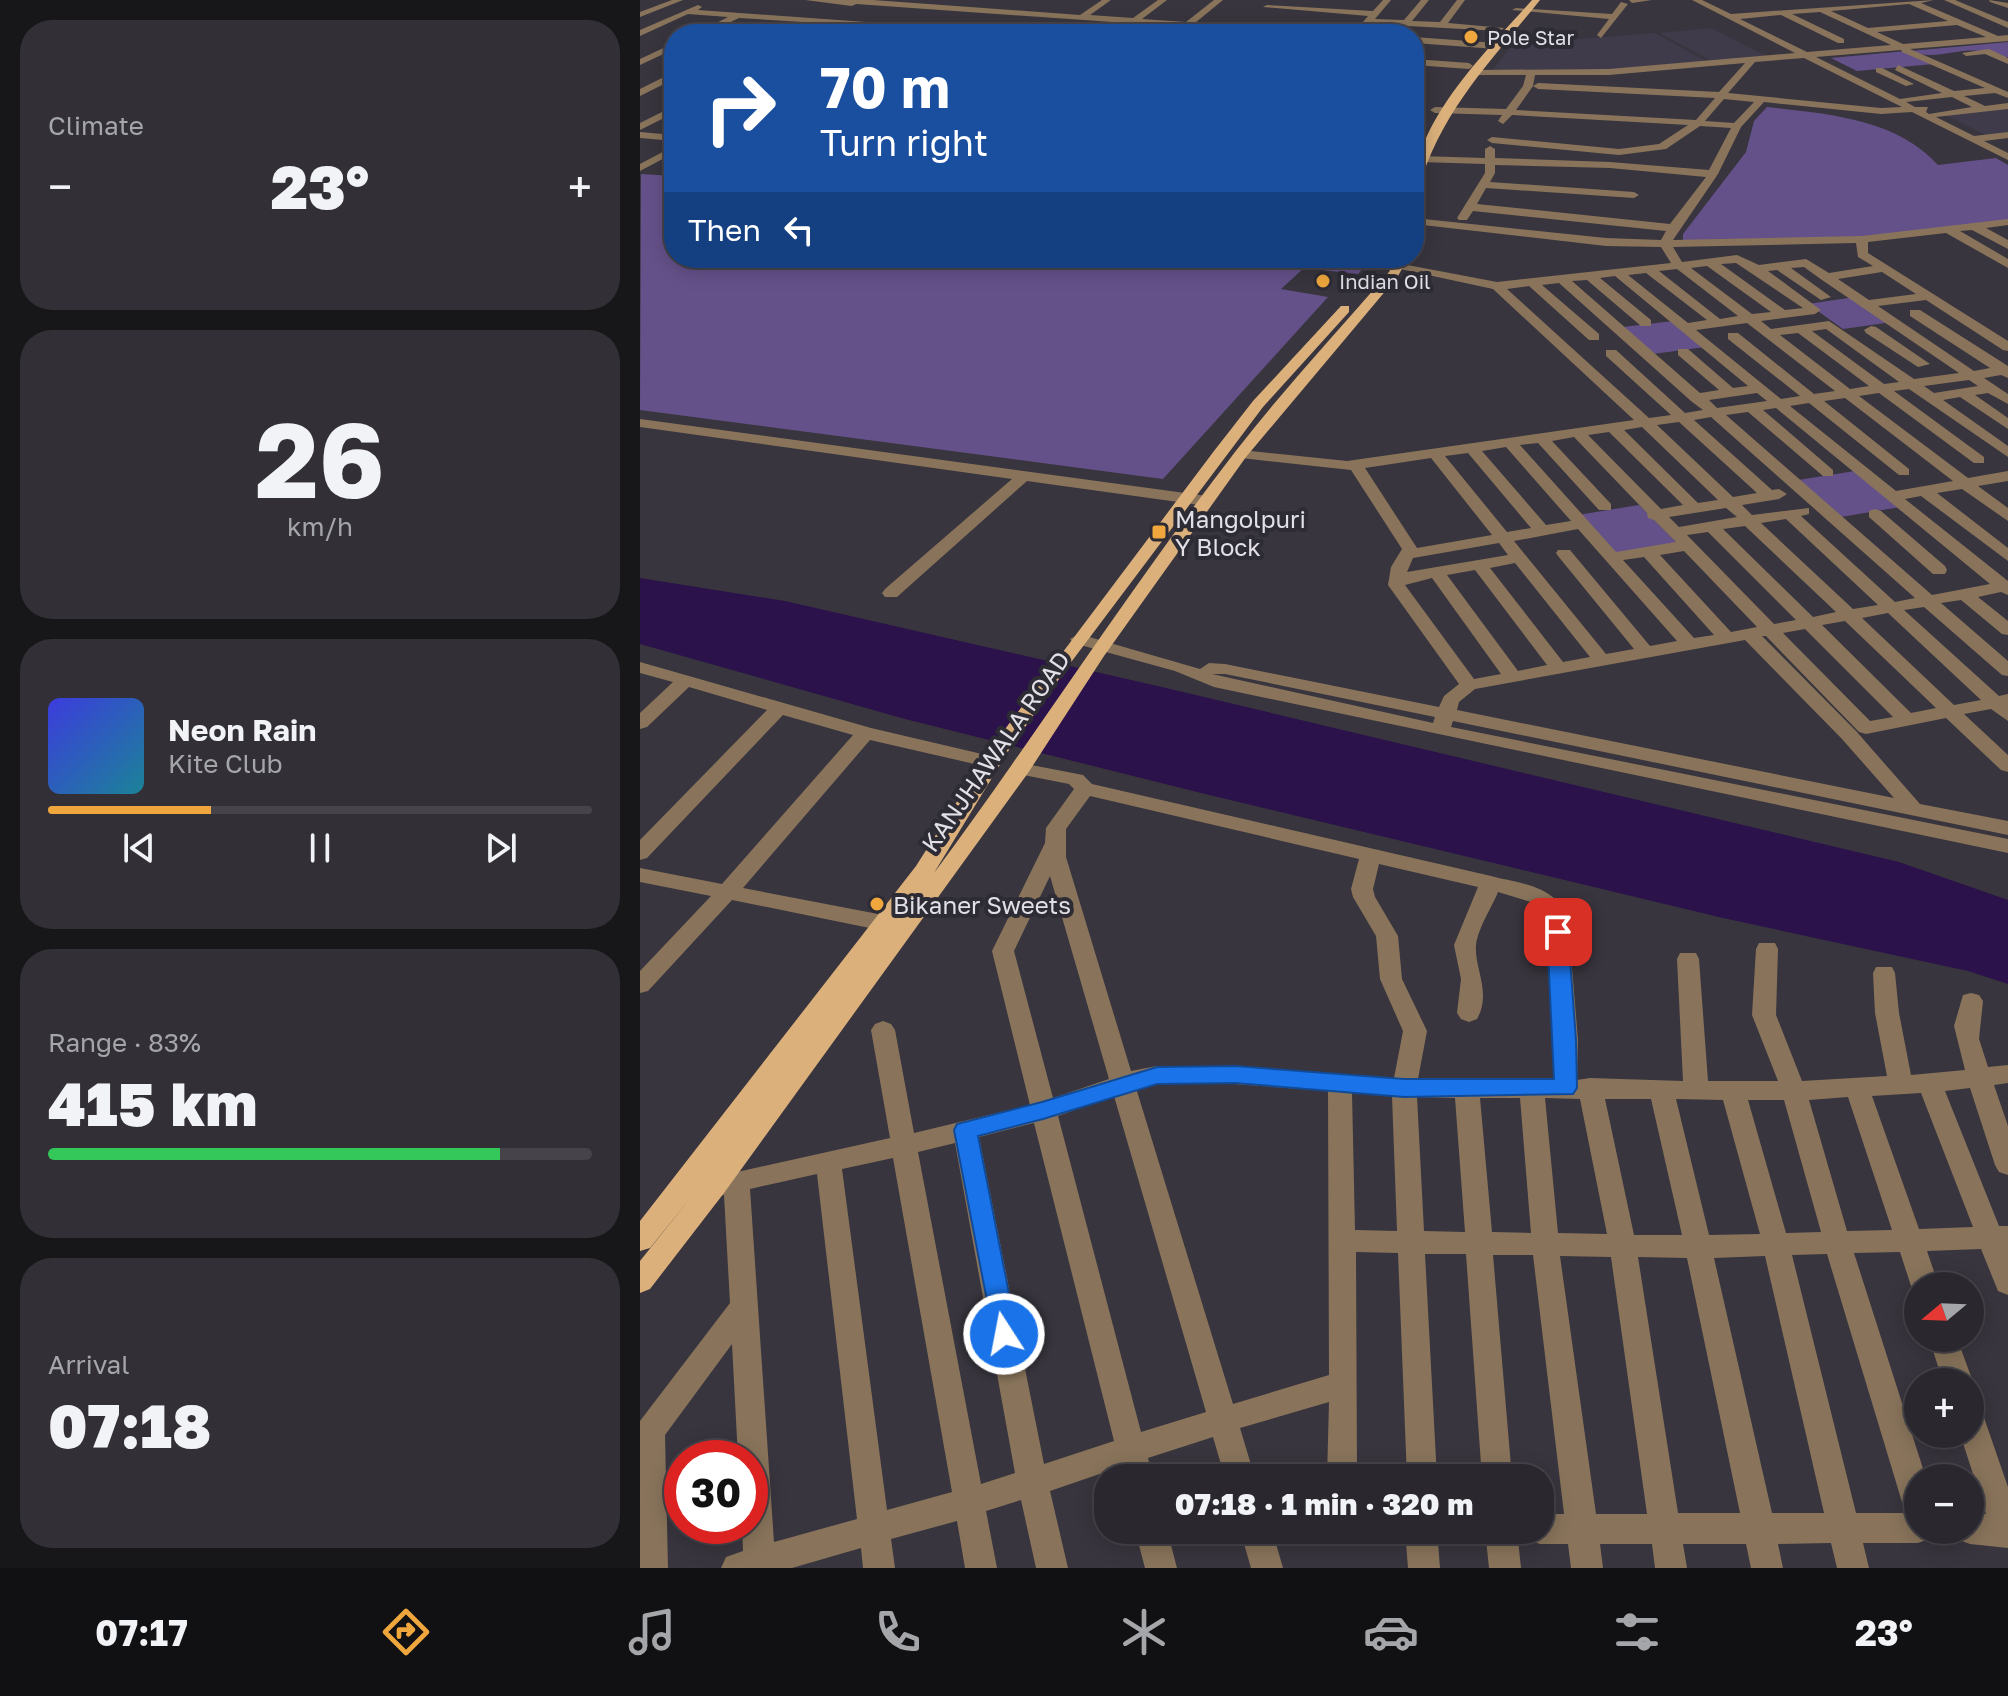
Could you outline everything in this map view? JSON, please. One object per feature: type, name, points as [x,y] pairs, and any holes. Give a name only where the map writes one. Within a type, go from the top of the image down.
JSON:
[{"type":"main road","points":[[1490,47],[1500,28],[1524,0]]},
{"type":"main road","points":[[1427,121],[1490,47],[1536,0]]},
{"type":"main road","points":[[1424,151],[1472,70]]},
{"type":"main road","name":"KANJHAWALA ROAD","points":[[640,1240],[1023,764],[1102,646],[1241,454],[1390,268]]},
{"type":"main road","name":"KANJHAWALA ROAD","points":[[640,1281],[726,1184],[894,925],[996,756],[1079,639],[1258,404],[1362,300]]},
{"type":"street","points":[[642,13],[678,0]]},
{"type":"street","points":[[641,33],[714,0]]},
{"type":"street","points":[[809,0],[920,11],[953,11],[983,0]]},
{"type":"street","points":[[839,0],[1139,24]]},
{"type":"street","points":[[953,11],[971,0]]},
{"type":"street","points":[[1072,24],[1107,0]]},
{"type":"street","points":[[1131,23],[1163,0]]},
{"type":"street","points":[[1188,24],[1219,0]]},
{"type":"street","points":[[1259,14],[1275,0]]},
{"type":"street","points":[[1306,24],[1330,0]]},
{"type":"street","points":[[1366,24],[1387,0]]},
{"type":"street","points":[[1406,23],[1425,0]]},
{"type":"street","points":[[1442,25],[1461,0]]},
{"type":"street","points":[[1601,35],[1613,17],[1628,3],[1648,0]]},
{"type":"street","points":[[1697,0],[1725,6],[1735,16],[1800,11],[1822,5],[1867,31],[1884,33]]},
{"type":"street","points":[[1697,0],[1925,111],[2008,157]]},
{"type":"street","points":[[1801,0],[1839,8],[1929,0],[1991,27]]},
{"type":"street","points":[[1948,0],[2008,25]]},
{"type":"street","points":[[1970,0],[2008,16]]},
{"type":"street","points":[[779,24],[824,1]]},
{"type":"street","points":[[1778,1],[1860,39],[1903,28],[1959,23]]},
{"type":"street","points":[[1911,2],[2005,40]]},
{"type":"street","points":[[1742,4],[1821,42],[1845,40],[1761,3]]},
{"type":"street","points":[[1892,3],[1940,24]]},
{"type":"street","points":[[1875,5],[1922,26]]},
{"type":"street","points":[[1856,6],[1903,28]]},
{"type":"street","points":[[1014,24],[1039,7]]},
{"type":"street","points":[[1267,7],[1320,10],[1406,23],[1500,28]]},
{"type":"street","points":[[1839,8],[1884,33],[1920,62],[1974,93],[2006,106]]},
{"type":"street","points":[[1516,10],[1542,12],[1537,19],[1552,20],[1558,13],[1613,17]]},
{"type":"street","points":[[896,24],[920,11]]},
{"type":"street","points":[[688,12],[876,24]]},
{"type":"street","points":[[720,24],[739,15]]},
{"type":"street","points":[[1570,25],[1577,15]]},
{"type":"street","points":[[836,24],[840,22]]},
{"type":"street","points":[[1975,29],[2008,25]]},
{"type":"street","points":[[641,33],[663,34]]},
{"type":"street","points":[[1424,63],[1531,73],[1609,72],[2005,40]]},
{"type":"street","points":[[1424,43],[1490,47]]},
{"type":"street","points":[[1790,45],[1808,43]]},
{"type":"street","points":[[640,62],[664,51]]},
{"type":"street","points":[[2006,59],[1986,51],[1958,54],[2008,73]]},
{"type":"street","points":[[1852,73],[1898,68],[1943,55],[2005,90]]},
{"type":"street","points":[[1812,56],[1852,73],[1900,100],[2005,90]]},
{"type":"street","points":[[1492,140],[1631,153],[1653,150],[1698,123],[1752,60]]},
{"type":"street","points":[[1920,62],[1938,64],[2005,90]]},
{"type":"street","points":[[1898,68],[1984,109]]},
{"type":"street","points":[[1879,70],[1963,111]]},
{"type":"street","points":[[1592,126],[1611,89],[1609,72]]},
{"type":"street","points":[[1457,226],[1490,173],[1492,140],[1528,86],[1531,73]]},
{"type":"street","points":[[640,80],[662,81]]},
{"type":"street","points":[[640,93],[662,81]]},
{"type":"street","points":[[1528,86],[1721,96],[1881,111],[1963,111],[2006,106]]},
{"type":"street","points":[[1665,244],[1673,228],[1713,174],[1737,126],[1761,100]]},
{"type":"street","points":[[640,110],[664,111]]},
{"type":"street","points":[[1435,110],[1598,115],[1737,126]]},
{"type":"street","points":[[1925,111],[2008,151]]},
{"type":"street","points":[[640,127],[664,115]]},
{"type":"street","points":[[1498,129],[1600,138]]},
{"type":"street","points":[[640,135],[664,137]]},
{"type":"street","points":[[1978,139],[2008,135]]},
{"type":"street","points":[[1578,148],[1586,137]]},
{"type":"street","points":[[1614,139],[1669,143]]},
{"type":"street","points":[[1424,140],[1429,140]]},
{"type":"street","points":[[640,168],[664,155]]},
{"type":"street","points":[[1424,159],[1489,160],[1713,174]]},
{"type":"street","points":[[1484,185],[1634,195]]},
{"type":"street","points":[[1469,207],[1673,228]]},
{"type":"street","points":[[1424,222],[1606,242],[1665,244],[1862,239],[2006,224]]},
{"type":"street","points":[[1976,227],[2008,245]]},
{"type":"street","points":[[1948,229],[2008,264]]},
{"type":"street","points":[[1862,239],[1862,254],[2008,347]]},
{"type":"street","points":[[1665,244],[1678,264],[2006,514]]},
{"type":"street","points":[[1424,268],[1497,286],[1737,259],[1757,269],[1815,310],[1718,323],[1646,323],[1616,327]]},
{"type":"street","points":[[1708,261],[1782,314]]},
{"type":"street","points":[[1757,269],[1806,263],[2008,400]]},
{"type":"street","points":[[1779,266],[1825,297]]},
{"type":"street","points":[[1647,268],[1718,323]]},
{"type":"street","points":[[1826,277],[1885,268]]},
{"type":"street","points":[[1617,272],[2007,588]]},
{"type":"street","points":[[1854,273],[1896,300]]},
{"type":"street","points":[[1589,275],[1646,323]]},
{"type":"street","points":[[1561,278],[2008,671]]},
{"type":"street","points":[[1532,282],[1594,337]]},
{"type":"street","points":[[1497,286],[2008,766]]},
{"type":"street","points":[[1802,301],[1852,294]]},
{"type":"street","points":[[1867,304],[1928,296]]},
{"type":"street","points":[[1885,317],[1947,308]]},
{"type":"street","points":[[1915,313],[2006,371]]},
{"type":"street","points":[[1769,333],[1829,325],[2008,454]]},
{"type":"street","points":[[1842,334],[1899,326]]},
{"type":"street","points":[[1801,329],[1979,460]]},
{"type":"street","points":[[1871,330],[1923,364]]},
{"type":"street","points":[[1733,336],[1904,472]]},
{"type":"street","points":[[1650,357],[1711,348]]},
{"type":"street","points":[[1683,352],[1730,393]]},
{"type":"street","points":[[1611,353],[1769,496]]},
{"type":"street","points":[[1241,454],[1326,465],[1355,465],[2006,371]]},
{"type":"street","points":[[1696,398],[1761,388]]},
{"type":"street","points":[[1932,398],[1991,388]]},
{"type":"street","points":[[1963,393],[2008,425]]},
{"type":"street","points":[[1751,407],[1828,473]]},
{"type":"street","points":[[640,423],[1207,501]]},
{"type":"street","points":[[1612,427],[1694,508]]},
{"type":"street","points":[[1577,432],[1623,504]]},
{"type":"street","points":[[1542,438],[1623,504],[1654,515],[1679,539],[1913,808]]},
{"type":"street","points":[[1991,441],[2008,438]]},
{"type":"street","points":[[1509,442],[1690,645]]},
{"type":"street","points":[[1472,448],[1542,531]]},
{"type":"street","points":[[1435,453],[1602,661]]},
{"type":"street","points":[[1654,515],[1769,496],[1828,473],[1904,472],[2008,454]]},
{"type":"street","points":[[1355,465],[1407,541],[1409,554]]},
{"type":"street","points":[[891,593],[1025,475]]},
{"type":"street","points":[[1893,496],[2006,479]]},
{"type":"street","points":[[1925,491],[2008,556]]},
{"type":"street","points":[[1469,685],[1396,585],[1399,567],[1409,554],[1542,531],[1623,504]]},
{"type":"street","points":[[1612,557],[1648,552],[1712,527],[1823,508]]},
{"type":"street","points":[[1837,521],[1908,508]]},
{"type":"street","points":[[1790,514],[2003,706]]},
{"type":"street","points":[[1875,514],[1939,570]]},
{"type":"street","points":[[1931,528],[2006,514]]},
{"type":"street","points":[[1712,527],[1907,720]]},
{"type":"street","points":[[1648,552],[1727,638]]},
{"type":"street","points":[[1564,553],[1646,653]]},
{"type":"street","points":[[1396,579],[1518,558]]},
{"type":"street","points":[[1901,577],[1975,563]]},
{"type":"street","points":[[1479,565],[1559,669]]},
{"type":"street","points":[[1436,572],[1513,677]]},
{"type":"street","points":[[1442,722],[1455,694],[1469,685],[2007,588]]},
{"type":"street","points":[[1965,594],[2008,630]]},
{"type":"street","points":[[1759,632],[1866,728],[2003,706]]},
{"type":"street","points":[[1079,639],[1181,667],[1214,681],[1442,722],[2006,837]]},
{"type":"street","points":[[640,667],[866,733],[996,756]]},
{"type":"street","points":[[640,723],[686,680]]},
{"type":"street","points":[[640,853],[779,708]]},
{"type":"street","points":[[640,985],[728,891],[866,733]]},
{"type":"street","points":[[1023,764],[1076,779],[1085,789],[1491,883],[1544,898],[1554,907],[1566,1040],[1623,1247],[1671,1568]]},
{"type":"street","points":[[1732,780],[1913,808],[2006,837]]},
{"type":"street","points":[[1085,789],[1056,828],[1055,857],[1120,1085],[1236,1464]]},
{"type":"street","points":[[1055,844],[1003,951],[1134,1464],[1223,1420],[1344,1384]]},
{"type":"street","points":[[1370,856],[1362,889],[1364,897],[1387,936],[1391,979],[1415,1031],[1404,1088],[1421,1464]]},
{"type":"street","points":[[640,875],[894,925]]},
{"type":"street","points":[[1469,1013],[1472,979],[1465,945],[1491,883]]},
{"type":"street","points":[[1767,949],[1764,1015],[1776,1052],[1794,1091],[1906,1464]]},
{"type":"street","points":[[1688,959],[1696,1089]]},
{"type":"street","points":[[1884,973],[1887,1013],[1901,1085]]},
{"type":"street","points":[[1971,1001],[1967,1039],[2008,1165]]},
{"type":"street","points":[[883,1030],[981,1568]]},
{"type":"street","points":[[1094,1470],[1032,1480],[970,1502],[752,1566],[745,1304],[726,1184],[1043,1111],[1157,1075],[1193,1073],[1404,1088],[1794,1091],[1930,1083],[2008,1074]]},
{"type":"street","points":[[1930,1083],[2000,1237],[2008,1283]]},
{"type":"street","points":[[1340,1084],[1342,1464]]},
{"type":"street","points":[[1467,1088],[1496,1464]]},
{"type":"street","points":[[1857,1088],[1921,1272]]},
{"type":"street","points":[[1532,1089],[1545,1244],[1587,1568]]},
{"type":"street","points":[[1732,1089],[1776,1244],[1853,1568]]},
{"type":"street","points":[[1661,1090],[1767,1568]]},
{"type":"street","points":[[965,1130],[1032,1480],[1052,1568]]},
{"type":"street","points":[[828,1161],[879,1568]]},
{"type":"street","points":[[1342,1241],[1698,1247],[2000,1237]]},
{"type":"street","points":[[652,1568],[645,1439],[745,1304]]},
{"type":"street","points":[[1980,1448],[2008,1531],[1984,1530]]},
{"type":"street","points":[[1554,1529],[1904,1529]]},
{"type":"street","points":[[1155,1544],[1161,1568]]},
{"type":"street","points":[[1260,1544],[1267,1568]]},
{"type":"street","points":[[1422,1544],[1424,1568]]},
{"type":"street","points":[[1502,1544],[1505,1568]]},
{"type":"shaded area","points":[[1711,28],[1766,56],[1712,61],[1659,33]]},
{"type":"shaded area","points":[[1655,33],[1708,62],[1619,69],[1492,71],[1513,44]]},
{"type":"shaded area","points":[[2008,42],[2008,57],[1974,51],[1929,55],[1911,51]]},
{"type":"shaded area","points":[[1906,51],[1934,64],[1857,71],[1831,58]]},
{"type":"shaded area","points":[[1767,107],[1836,116],[1881,128],[1921,149],[1938,165],[1996,158],[2008,165],[2008,220],[1872,237],[1683,242],[1683,234],[1746,152],[1754,121]]},
{"type":"shaded area","points":[[2008,108],[2008,133],[1986,135],[1943,114]]},
{"type":"shaded area","points":[[641,174],[664,175],[664,268],[1304,268],[1281,289],[1328,297],[1163,479],[640,410]]},
{"type":"shaded area","points":[[1304,268],[1363,268],[1358,274]]},
{"type":"shaded area","points":[[1855,297],[1892,322],[1843,329],[1808,304]]},
{"type":"shaded area","points":[[1673,321],[1705,347],[1653,354],[1623,327]]},
{"type":"shaded area","points":[[1855,471],[1900,507],[1841,517],[1798,480]]},
{"type":"shaded area","points":[[1639,505],[1678,544],[1614,555],[1578,515]]},
{"type":"shaded area","points":[[640,578],[785,601],[1899,862],[2008,900],[2008,984],[1968,971],[1723,918],[1201,793],[905,719],[640,644]]},
{"type":"place","name":"Pole Star","points":[[1471,37]]},
{"type":"place","name":"Indian Oil","points":[[1323,281]]},
{"type":"place","name":"Mangolpuri Y Block","points":[[1159,532]]},
{"type":"place","name":"Bikaner Sweets","points":[[877,904]]},
{"type":"route","points":[[1004,1334],[965,1130],[1043,1111],[1139,1078],[1157,1075],[1235,1075],[1404,1088],[1565,1088],[1566,1040],[1558,932]]}]
